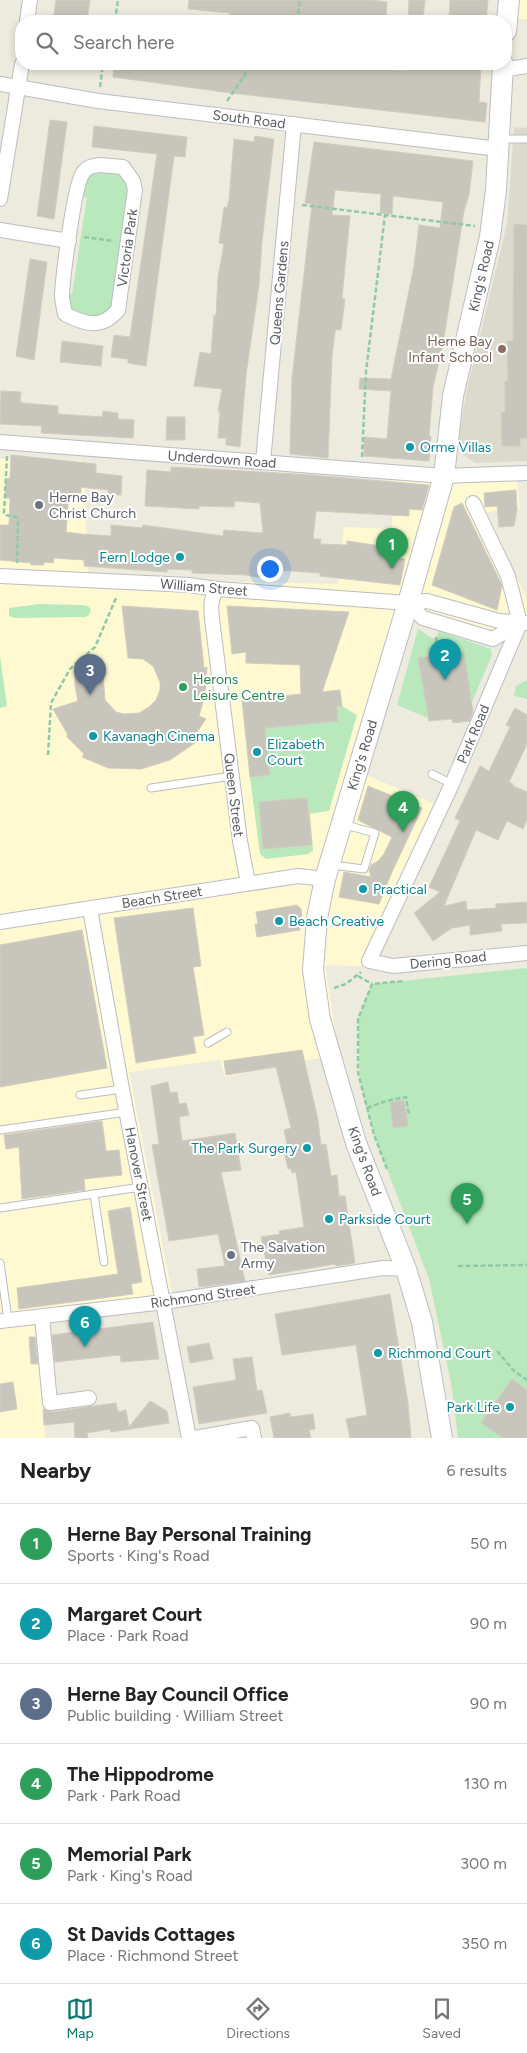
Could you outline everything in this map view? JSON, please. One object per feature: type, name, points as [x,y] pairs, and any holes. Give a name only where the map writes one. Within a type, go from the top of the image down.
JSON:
[{"type":"street","points":[[28,15],[30,0]]},
{"type":"street","points":[[507,15],[508,0]]},
{"type":"street","points":[[512,67],[527,66]]},
{"type":"street","points":[[0,199],[21,70]]},
{"type":"street","name":"King's Road","points":[[442,1438],[422,1322],[406,1269],[356,1143],[320,1019],[314,970],[315,945],[317,918],[327,872],[444,476],[453,396],[491,228],[499,144],[502,70]]},
{"type":"street","name":"South Road","points":[[0,84],[98,101],[294,124],[499,144]]},
{"type":"street","name":"Queens Gardens","points":[[263,462],[294,124]]},
{"type":"street","name":"Victoria Park","points":[[89,166],[123,167],[134,181],[135,190],[118,310],[110,320],[96,324],[77,320],[65,314],[62,296],[69,238],[78,184],[83,173],[89,166]]},
{"type":"street","points":[[0,230],[69,238]]},
{"type":"street","name":"Underdown Road","points":[[4,443],[444,476],[527,473]]},
{"type":"street","points":[[408,603],[423,618],[492,639],[524,623],[508,576],[473,503]]},
{"type":"street","name":"William Street","points":[[0,576],[189,585],[217,589],[408,603],[427,601],[499,621],[524,623]]},
{"type":"street","name":"Queen Street","points":[[217,589],[211,603],[212,619],[248,883]]},
{"type":"street","name":"Park Road","points":[[369,961],[452,784],[524,623]]},
{"type":"street","name":"Beach Street","points":[[0,922],[327,872]]},
{"type":"street","name":"Hanover Street","points":[[90,909],[122,1089],[189,1438]]},
{"type":"street","name":"Dering Road","points":[[369,961],[393,966],[527,952]]},
{"type":"street","name":"Richmond Street","points":[[4,1321],[164,1302],[383,1268],[406,1269]]},
{"type":"street","points":[[42,1317],[50,1403],[89,1398]]},
{"type":"street","points":[[195,1438],[252,1428],[254,1438]]},
{"type":"lane","points":[[499,144],[527,139]]},
{"type":"lane","points":[[432,774],[452,784]]},
{"type":"lane","points":[[151,788],[232,776]]},
{"type":"lane","points":[[327,872],[361,870],[364,869],[367,862],[375,833],[342,824]]},
{"type":"lane","points":[[208,1043],[227,1032]]},
{"type":"lane","points":[[80,1095],[122,1089]]},
{"type":"lane","points":[[0,1130],[127,1112]]},
{"type":"lane","points":[[0,1208],[141,1187]]},
{"type":"lane","points":[[94,1194],[104,1262]]},
{"type":"lane","points":[[0,1263],[4,1321]]},
{"type":"path","points":[[117,15],[118,0]]},
{"type":"path","points":[[298,15],[300,0]]},
{"type":"path","points":[[98,101],[102,70]]},
{"type":"path","points":[[215,115],[246,76],[247,70]]},
{"type":"path","points":[[287,204],[491,228]]},
{"type":"path","points":[[361,469],[366,372],[385,215]]},
{"type":"path","points":[[69,238],[128,243]]},
{"type":"path","points":[[4,443],[4,513],[5,515],[16,517],[18,521],[18,577]]},
{"type":"path","points":[[48,755],[51,703],[70,669],[95,647],[116,598]]},
{"type":"path","points":[[316,993],[336,988],[358,976],[369,961]]},
{"type":"path","points":[[358,976],[372,984],[405,981]]},
{"type":"path","points":[[372,984],[358,1019],[358,1072],[366,1108],[388,1171]]},
{"type":"path","points":[[366,1108],[386,1101],[406,1098],[409,1116]]},
{"type":"path","points":[[458,1266],[527,1265]]},
{"type":"path","points":[[497,1351],[513,1370],[527,1380]]},
{"type":"shaded area","points":[[517,0],[527,0],[527,19],[516,19]]},
{"type":"shaded area","name":"Herne Bay Infant School","points":[[514,127],[527,128],[527,461],[475,463],[461,453],[459,435],[467,389],[507,224]]},
{"type":"shaded area","points":[[0,459],[83,461],[88,579],[338,584],[344,527],[392,529],[394,471],[516,471],[520,509],[487,512],[527,599],[527,619],[506,633],[413,617],[361,773],[435,804],[361,966],[325,965],[339,1054],[225,1077],[220,1060],[129,1072],[172,1293],[40,1314],[45,1438],[0,1438]]},
{"type":"green space","points":[[94,172],[120,172],[128,188],[112,307],[98,316],[84,317],[72,310],[67,295],[72,294],[87,197],[80,197],[89,175]]},
{"type":"green space","points":[[39,604],[82,605],[88,606],[91,610],[89,615],[85,617],[15,618],[9,616],[9,608]]},
{"type":"green space","points":[[418,629],[432,638],[436,638],[439,631],[491,649],[492,655],[472,702],[463,652],[418,658],[428,718],[397,705]]},
{"type":"green space","points":[[0,656],[7,706],[0,708]]},
{"type":"green space","points":[[527,680],[527,699],[514,696],[516,686]]},
{"type":"green space","points":[[337,706],[342,706],[357,715],[329,811],[310,814],[313,851],[308,854],[266,859],[260,854],[250,777],[270,775],[265,728],[338,721]]},
{"type":"green space","points":[[527,968],[527,1438],[458,1438],[451,1382],[429,1279],[374,1135],[360,1082],[358,1019],[372,984]]},
{"type":"building","points":[[56,0],[90,0],[88,15],[54,15]]},
{"type":"building","points":[[189,0],[371,0],[387,2],[386,15],[230,15],[230,13],[188,9]]},
{"type":"building","points":[[409,0],[425,0],[424,15],[408,15]]},
{"type":"building","points":[[450,0],[488,0],[487,15],[449,15]]},
{"type":"building","points":[[114,70],[481,70],[479,102],[487,103],[485,122],[231,93],[113,77]]},
{"type":"building","points":[[50,120],[67,122],[54,219],[37,216]]},
{"type":"building","points":[[94,126],[187,137],[185,157],[174,156],[146,366],[128,363],[128,359],[111,357],[114,335],[130,337],[157,154],[92,147]]},
{"type":"building","points":[[255,136],[274,139],[262,241],[259,285],[246,375],[240,447],[226,445],[226,438],[218,438],[220,411],[218,411],[222,389],[194,386],[200,352],[211,354],[214,315],[216,316],[218,277],[224,244],[219,243],[224,207],[227,208],[229,200],[234,139],[254,142]]},
{"type":"building","points":[[314,142],[473,161],[469,195],[464,211],[443,344],[433,387],[429,461],[364,456],[364,437],[387,439],[391,391],[359,389],[360,378],[391,379],[414,266],[419,225],[440,228],[443,202],[393,196],[392,214],[380,213],[381,194],[335,190],[332,215],[350,216],[342,298],[345,299],[341,330],[337,329],[335,332],[332,356],[328,458],[290,454],[292,378],[312,204],[305,203]]},
{"type":"building","points":[[514,224],[527,225],[527,438],[520,438],[520,446],[502,446],[501,413],[505,412],[505,381],[508,381],[507,341],[513,341]]},
{"type":"building","points":[[30,259],[47,262],[34,360],[16,356]]},
{"type":"building","points":[[62,341],[103,346],[101,366],[60,362]]},
{"type":"building","points":[[1,391],[21,392],[20,402],[23,403],[58,406],[58,414],[102,417],[103,411],[118,413],[118,419],[134,420],[133,438],[41,433],[42,426],[0,424]]},
{"type":"building","points":[[167,417],[185,417],[185,440],[166,440]]},
{"type":"building","points":[[11,455],[96,464],[96,473],[122,476],[121,495],[108,494],[108,490],[81,487],[81,493],[69,493],[66,532],[81,534],[111,536],[111,525],[142,528],[143,525],[223,536],[224,530],[263,533],[260,503],[235,501],[234,507],[199,506],[199,509],[145,506],[147,470],[171,472],[171,467],[228,470],[429,485],[422,510],[409,509],[409,516],[316,511],[313,539],[321,539],[320,544],[347,545],[347,541],[381,546],[381,554],[397,555],[399,558],[405,559],[400,585],[320,576],[320,573],[276,570],[276,577],[262,578],[246,575],[192,573],[192,570],[167,569],[167,572],[84,566],[84,560],[54,558],[53,563],[44,562],[44,565],[31,565],[31,563],[0,560],[0,525],[9,525],[10,498],[5,498],[6,479],[10,478]]},
{"type":"building","points":[[516,490],[517,509],[514,526],[499,527],[497,506],[485,507],[484,493]]},
{"type":"building","points":[[462,503],[502,586],[497,610],[432,585],[454,507]]},
{"type":"building","points":[[122,606],[198,611],[204,668],[207,667],[205,695],[199,716],[206,719],[192,739],[195,743],[170,760],[141,769],[108,768],[82,757],[84,754],[66,736],[68,735],[53,709],[78,701],[75,686],[75,668],[103,674],[105,700],[116,712],[124,714],[139,713],[156,700],[160,690],[160,682],[153,666],[143,659],[128,658]]},
{"type":"building","points":[[227,606],[349,612],[322,692],[340,690],[342,706],[337,706],[338,721],[265,728],[270,775],[250,777],[242,700],[301,694],[300,665],[246,663],[246,652],[232,654]]},
{"type":"building","points":[[464,652],[473,712],[469,721],[453,723],[452,719],[429,721],[418,658]]},
{"type":"building","points":[[515,708],[527,715],[527,744],[509,782],[513,786],[527,792],[527,819],[523,829],[507,821],[498,840],[476,830],[444,906],[466,901],[467,910],[496,908],[496,904],[527,902],[527,923],[501,924],[502,931],[470,935],[470,925],[452,928],[433,941],[414,913],[440,892],[429,887],[460,821],[455,818],[480,766],[489,771],[510,727],[506,725]]},
{"type":"building","points":[[368,786],[422,808],[379,904],[339,897],[344,872],[371,877],[369,870],[371,865],[384,854],[392,837],[358,820]]},
{"type":"building","name":"Elizabeth Court","points":[[307,798],[312,845],[263,849],[259,802]]},
{"type":"building","name":"Beach Creative","points":[[297,905],[301,909],[302,916],[299,919],[300,930],[257,937],[255,924],[258,924],[256,912]]},
{"type":"building","points":[[193,908],[201,966],[193,967],[204,1035],[193,1037],[196,1053],[136,1063],[114,918]]},
{"type":"building","points":[[82,930],[107,1068],[0,1087],[0,945]]},
{"type":"building","points":[[302,1050],[318,1120],[321,1145],[326,1144],[331,1176],[337,1175],[339,1196],[345,1196],[355,1263],[336,1266],[335,1264],[269,1275],[261,1237],[280,1234],[279,1231],[304,1227],[296,1172],[292,1173],[291,1169],[288,1169],[284,1151],[288,1150],[284,1130],[291,1128],[276,1067],[226,1075],[224,1061]]},
{"type":"building","points":[[168,1082],[170,1093],[177,1092],[179,1104],[186,1103],[189,1115],[179,1117],[182,1141],[235,1133],[241,1170],[221,1172],[245,1281],[199,1287],[197,1269],[225,1266],[218,1234],[169,1241],[152,1145],[159,1144],[151,1086]]},
{"type":"building","points":[[404,1100],[408,1126],[393,1128],[390,1102]]},
{"type":"building","points":[[102,1121],[106,1151],[119,1150],[122,1175],[84,1179],[85,1190],[22,1199],[19,1147],[6,1149],[4,1135]]},
{"type":"building","points":[[130,1207],[142,1282],[131,1284],[133,1294],[19,1309],[17,1288],[118,1274],[108,1211]]},
{"type":"building","name":"Richmond Court","points":[[390,1294],[408,1403],[411,1438],[350,1438],[346,1419],[367,1415],[356,1345],[282,1355],[275,1314]]},
{"type":"building","points":[[153,1322],[159,1359],[121,1362],[120,1355],[55,1362],[52,1335]]},
{"type":"building","points":[[29,1337],[35,1337],[38,1364],[31,1364]]},
{"type":"building","points":[[209,1343],[213,1359],[190,1363],[187,1347]]},
{"type":"building","points":[[252,1357],[257,1391],[262,1390],[267,1413],[199,1424],[193,1387],[236,1380],[233,1359]]},
{"type":"building","name":"Park Life","points":[[512,1379],[527,1390],[527,1438],[503,1438],[481,1423]]},
{"type":"building","points":[[13,1382],[17,1409],[0,1412],[0,1384]]},
{"type":"building","points":[[150,1401],[167,1411],[169,1423],[111,1432],[110,1429],[87,1433],[88,1438],[75,1438],[74,1422],[44,1425],[43,1409],[51,1412],[116,1403],[118,1412],[126,1410],[129,1427]]},
{"type":"building","points":[[290,1413],[291,1417],[313,1414],[315,1429],[309,1430],[311,1438],[274,1438],[270,1417]]},
{"type":"place","name":"Herne Bay Infant School","points":[[502,349]]},
{"type":"place","name":"Orme Villas","points":[[410,447]]},
{"type":"place","name":"Herne Bay Christ Church","points":[[39,505]]},
{"type":"place","name":"Fern Lodge","points":[[180,557]]},
{"type":"place","name":"Herne Bay Personal Training","points":[[392,569]]},
{"type":"place","name":"Margaret Court","points":[[445,680]]},
{"type":"place","name":"Herons Leisure Centre","points":[[183,687]]},
{"type":"place","name":"Herne Bay Council Office","points":[[90,695]]},
{"type":"place","name":"Kavanagh Cinema","points":[[93,736]]},
{"type":"place","name":"Elizabeth Court","points":[[257,752]]},
{"type":"place","name":"The Hippodrome","points":[[403,832]]},
{"type":"place","name":"Practical","points":[[363,889]]},
{"type":"place","name":"Beach Creative","points":[[279,921]]},
{"type":"place","name":"The Park Surgery","points":[[307,1148]]},
{"type":"place","name":"Parkside Court","points":[[329,1219]]},
{"type":"place","name":"Memorial Park","points":[[467,1224]]},
{"type":"place","name":"The Salvation Army","points":[[231,1255]]},
{"type":"place","name":"St Davids Cottages","points":[[85,1347]]},
{"type":"place","name":"Richmond Court","points":[[378,1353]]},
{"type":"place","name":"Park Life","points":[[510,1407]]}]
